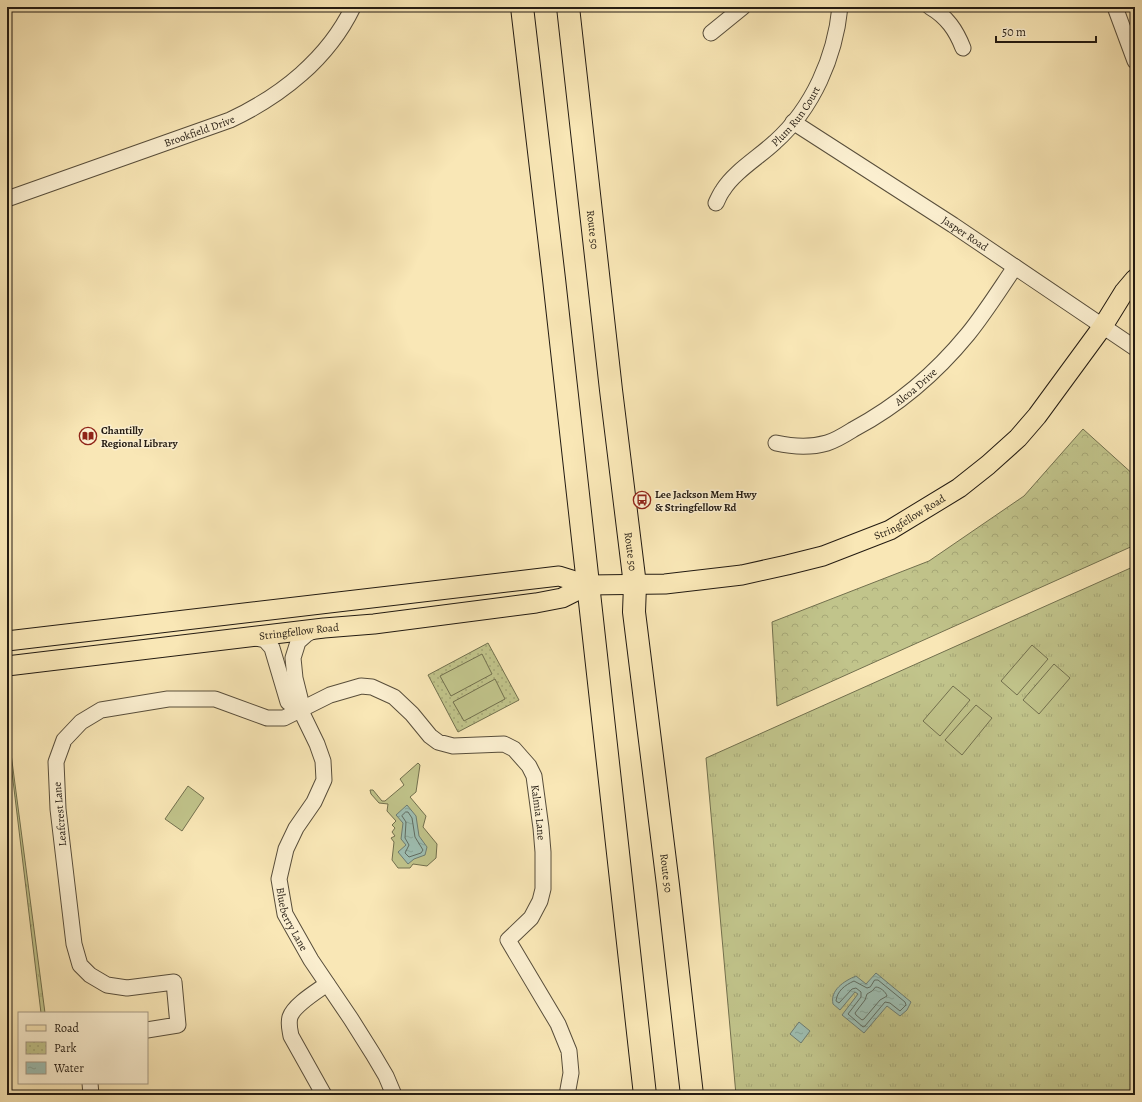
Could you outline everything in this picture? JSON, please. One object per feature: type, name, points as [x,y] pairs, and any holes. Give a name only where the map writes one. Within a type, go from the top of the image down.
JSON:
[{"type":"highway","points":[[522,7],[645,1095]]},
{"type":"highway","name":"Route 50","points":[[568,7],[611,390],[635,585],[634,612],[668,877],[692,1095]]},
{"type":"main road","name":"Stringfellow Road","points":[[7,641],[559,576],[588,585],[664,584],[742,575],[823,556],[890,530],[959,488],[988,465],[1018,438],[1037,416],[1103,326],[1120,298],[1135,279]]},
{"type":"main road","name":"Stringfellow Road","points":[[7,666],[536,603],[562,598],[588,585]]},
{"type":"street","name":"Brookfield Drive","points":[[7,199],[230,120],[252,110],[273,97],[310,66],[327,48],[345,22],[353,7]]},
{"type":"street","points":[[711,33],[743,7]]},
{"type":"street","name":"Plum Run Court","points":[[716,203],[723,189],[734,176],[776,141],[807,104],[817,87],[828,61],[833,45],[840,7]]},
{"type":"street","points":[[930,7],[949,22],[957,34],[963,48]]},
{"type":"street","points":[[1115,7],[1135,61]]},
{"type":"street","name":"Jasper Road","points":[[793,122],[953,225],[1135,348]]},
{"type":"street","name":"Alcoa Drive","points":[[776,443],[793,447],[810,447],[828,443],[870,421],[898,402],[924,382],[948,358],[969,333],[1015,267]]},
{"type":"street","name":"Blueberry Lane","points":[[324,628],[307,634],[301,639],[298,642],[293,654],[295,678],[301,702],[300,709],[317,744],[323,761],[324,780],[314,802],[296,828],[286,849],[279,879],[285,914],[311,960],[373,1054],[386,1076],[394,1095]]},
{"type":"street","name":"Blueberry Lane","points":[[248,637],[265,640],[272,648],[288,702],[300,709]]},
{"type":"street","name":"Kalmia Lane","points":[[300,709],[330,695],[346,690],[361,686],[372,687],[394,697],[404,706],[430,736],[438,742],[453,746],[504,744],[514,749],[529,766],[534,776],[541,828],[543,852],[543,889],[540,901],[531,918],[508,940],[558,1024],[569,1051],[571,1073],[567,1095]]},
{"type":"street","name":"Leafcrest Lane","points":[[148,1030],[178,1025],[174,982],[127,988],[107,985],[90,975],[80,965],[74,944],[58,809],[56,762],[64,740],[81,722],[101,710],[168,699],[216,699],[267,718],[284,718],[300,709]]},
{"type":"street","points":[[324,1095],[291,1036],[289,1026],[290,1018],[294,1009],[327,984]]},
{"type":"street","points":[[90,1084],[91,1095]]},
{"type":"green space","points":[[1083,429],[1135,476],[1135,545],[777,706],[772,622],[929,561],[1024,496]]},
{"type":"green space","points":[[1135,566],[1135,1095],[736,1095],[706,758]]},
{"type":"green space","points":[[488,643],[519,700],[458,732],[428,675]]},
{"type":"green space","points":[[1032,645],[1048,659],[1017,695],[1001,681]]},
{"type":"green space","points":[[482,654],[492,674],[451,696],[440,676]]},
{"type":"green space","points":[[1054,664],[1070,678],[1039,714],[1023,700]]},
{"type":"green space","points":[[495,679],[505,699],[464,721],[453,702]]},
{"type":"green space","points":[[953,686],[970,700],[940,736],[923,721]]},
{"type":"green space","points":[[976,705],[992,718],[962,755],[945,740]]},
{"type":"green space","points":[[7,723],[45,1012],[41,1012],[7,739]]},
{"type":"green space","points":[[418,763],[420,765],[416,792],[410,797],[426,816],[423,827],[437,844],[436,858],[427,866],[413,864],[410,868],[398,868],[392,860],[394,842],[391,838],[395,836],[392,832],[395,828],[392,825],[396,821],[387,811],[388,804],[379,803],[371,794],[370,790],[373,790],[382,801],[385,801],[404,785],[400,779]]},
{"type":"green space","points":[[188,786],[204,798],[182,831],[165,819]]},
{"type":"water","points":[[407,805],[416,816],[419,836],[427,847],[425,855],[414,859],[408,864],[398,852],[406,845],[401,839],[403,823],[396,815]]},
{"type":"water","points":[[876,973],[911,1002],[907,1010],[900,1016],[887,1006],[864,1033],[842,1015],[858,994],[855,992],[840,1010],[833,1004],[834,994],[843,983],[856,976],[866,984]]},
{"type":"water","points":[[799,1022],[810,1031],[801,1043],[790,1034]]},
{"type":"place","name":"Chantilly Regional Library","points":[[88,436]]},
{"type":"place","name":"Lee Jackson Mem Hwy & Stringfellow Rd","points":[[642,500]]}]
